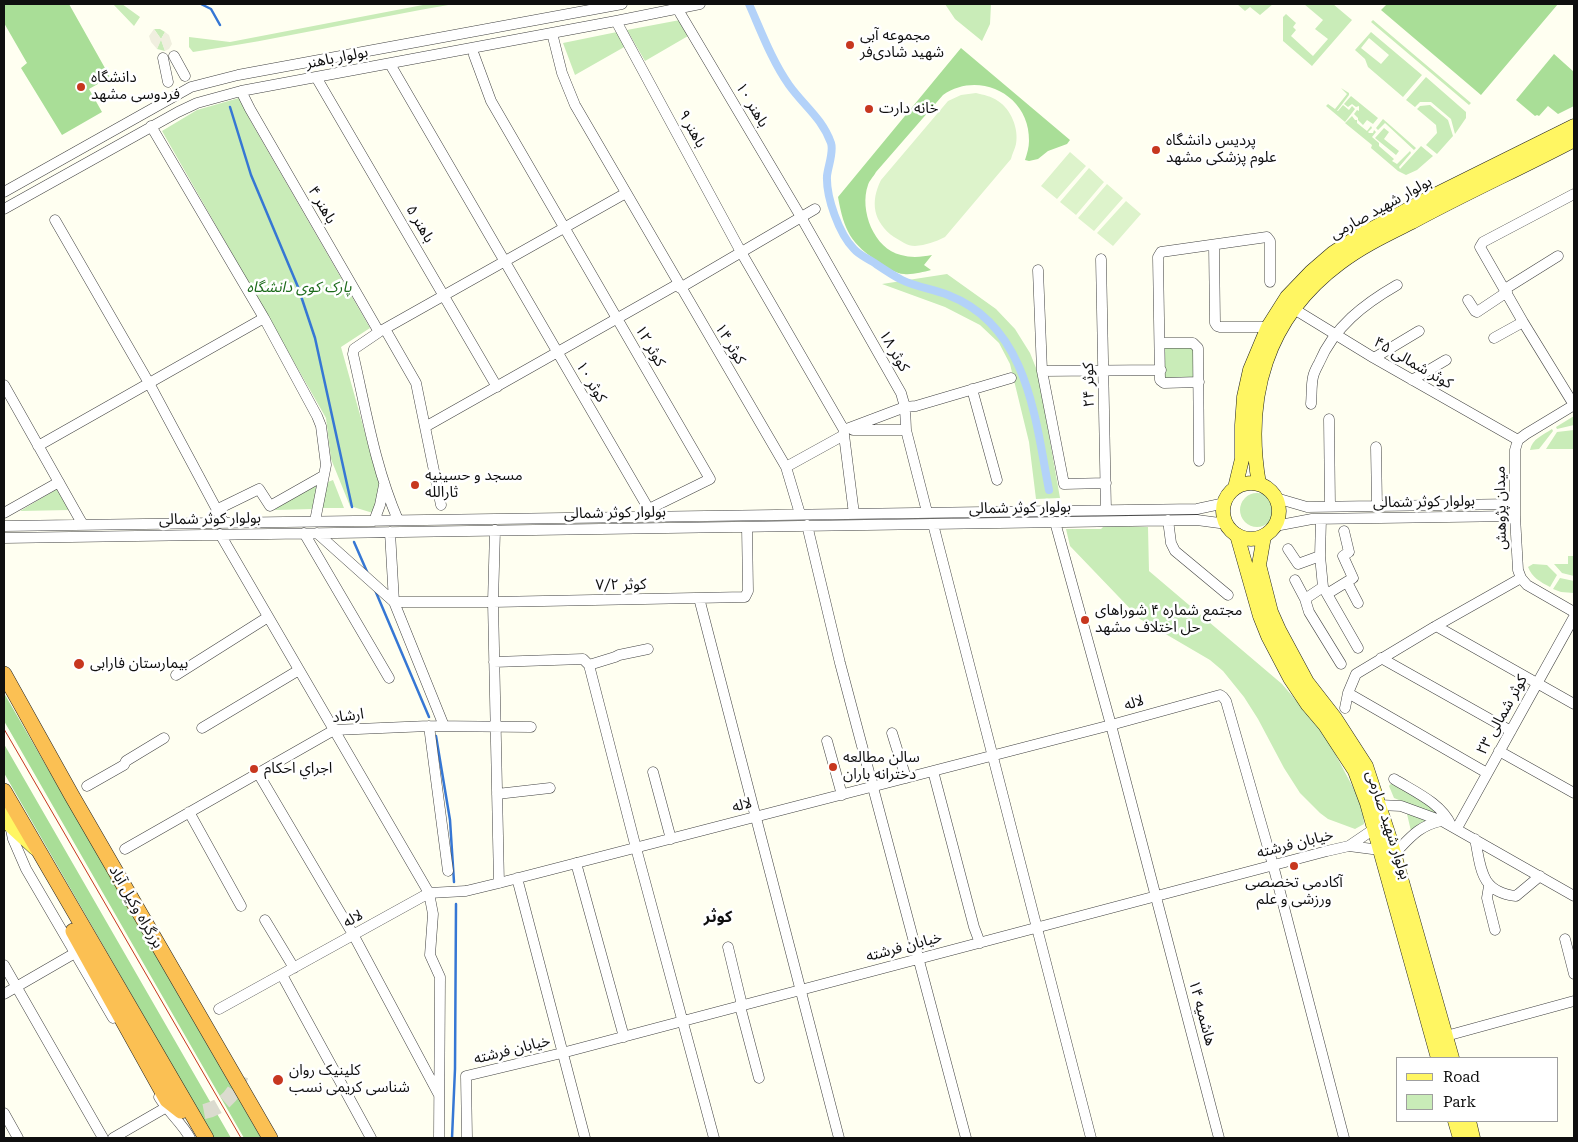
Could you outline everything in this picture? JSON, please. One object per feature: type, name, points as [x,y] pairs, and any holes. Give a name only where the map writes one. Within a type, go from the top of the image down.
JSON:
[{"type":"highway","name":"بزرگراه وکیل آباد","points":[[4,674],[72,796],[270,1138]]},
{"type":"highway","points":[[4,791],[38,852],[54,896],[167,1100],[188,1115],[206,1138]]},
{"type":"highway","points":[[72,796],[120,858],[237,1061],[241,1076]]},
{"type":"highway","points":[[188,1115],[196,1138]]},
{"type":"main road","name":"بولوار شهید صارمی","points":[[1259,484],[1255,459],[1254,426],[1256,399],[1261,373],[1285,321],[1319,280],[1340,262],[1434,202],[1574,126]]},
{"type":"main road","name":"بولوار شهید صارمی","points":[[1235,488],[1242,459],[1244,397],[1250,370],[1268,327],[1287,297],[1311,272],[1332,253],[1357,237],[1574,140]]},
{"type":"main road","points":[[1249,483],[1259,484],[1272,492],[1276,498],[1279,512],[1275,526],[1264,536],[1250,539],[1237,535],[1227,524],[1224,517],[1224,503],[1235,488],[1249,483]]},
{"type":"main road","name":"بولوار شهید صارمی","points":[[1237,535],[1260,616],[1268,636],[1290,678],[1308,705],[1326,725],[1355,771],[1374,829],[1387,852]]},
{"type":"main road","name":"بولوار شهید صارمی","points":[[1264,536],[1259,564],[1271,612],[1307,682],[1335,718],[1366,766],[1379,805],[1387,852],[1424,980],[1446,1036],[1452,1057]]},
{"type":"main road","points":[[7,820],[38,852]]},
{"type":"main road","name":"بولوار شهید صارمی","points":[[1424,980],[1438,1057]]},
{"type":"main road","points":[[1455,1122],[1460,1138]]},
{"type":"main road","points":[[1469,1122],[1473,1138]]},
{"type":"street","name":"بولوار باهنر","points":[[4,192],[191,87],[238,75],[622,4]]},
{"type":"street","name":"بولوار باهنر","points":[[4,209],[151,126],[197,103],[316,77],[700,4]]},
{"type":"street","name":"باهنر ۱۰","points":[[677,8],[801,217]]},
{"type":"street","name":"باهنر ۹","points":[[616,21],[742,252],[844,433]]},
{"type":"street","name":"کوثر ۱۴","points":[[552,33],[562,73],[574,105],[786,467],[800,514]]},
{"type":"street","points":[[420,41],[423,57]]},
{"type":"street","name":"کوثر ۱۲","points":[[474,55],[491,101],[710,479],[651,513]]},
{"type":"street","points":[[174,56],[184,76]]},
{"type":"street","points":[[163,58],[168,82]]},
{"type":"street","name":"کوثر ۱۰","points":[[390,64],[505,261],[556,353],[651,513]]},
{"type":"street","name":"باهنر ۵","points":[[316,77],[497,387]]},
{"type":"street","name":"باهنر ۴","points":[[241,92],[382,331],[416,384],[441,505]]},
{"type":"street","points":[[151,126],[264,318],[317,416],[321,426],[326,465],[315,521]]},
{"type":"street","points":[[398,520],[384,484],[353,354],[356,346],[626,193]]},
{"type":"street","points":[[1518,440],[1574,405],[1480,247],[1483,242],[1574,194]]},
{"type":"street","points":[[426,427],[616,319],[742,252],[815,209]]},
{"type":"street","name":"کوثر ۱۸","points":[[801,217],[900,393],[905,407],[906,430],[927,512]]},
{"type":"street","points":[[55,220],[149,383],[224,523]]},
{"type":"street","points":[[1199,382],[1164,383],[1160,380],[1159,254],[1161,252],[1267,237],[1269,238],[1270,282]]},
{"type":"street","points":[[1214,245],[1214,323],[1220,328],[1268,327]]},
{"type":"street","points":[[1468,300],[1475,312],[1477,312],[1558,256]]},
{"type":"street","name":"کوثر ۲۴","points":[[1101,260],[1106,510]]},
{"type":"street","points":[[1038,270],[1042,372],[1064,484],[1106,483]]},
{"type":"street","points":[[1311,404],[1313,376],[1322,355],[1335,333],[1360,309],[1380,294],[1397,285]]},
{"type":"street","name":"کوثر شمالی ۴۵","points":[[1294,309],[1374,358],[1518,440]]},
{"type":"street","points":[[38,446],[264,318]]},
{"type":"street","points":[[1494,338],[1523,322]]},
{"type":"street","points":[[1374,358],[1420,331]]},
{"type":"street","points":[[1160,343],[1193,343],[1198,348],[1199,461]]},
{"type":"street","points":[[1412,380],[1446,360]]},
{"type":"street","points":[[1042,372],[1161,370]]},
{"type":"street","points":[[786,467],[844,433],[905,407],[916,406],[1011,378]]},
{"type":"street","points":[[4,385],[83,525]]},
{"type":"street","points":[[972,389],[997,480]]},
{"type":"street","points":[[1329,420],[1330,506]]},
{"type":"street","points":[[844,433],[906,430]]},
{"type":"street","points":[[844,433],[854,514]]},
{"type":"street","name":"میدان پژوهش","points":[[1518,440],[1515,450],[1515,516],[1518,570],[1521,578]]},
{"type":"street","points":[[1376,447],[1377,506]]},
{"type":"street","points":[[218,509],[259,489],[270,506],[323,476]]},
{"type":"street","points":[[4,513],[59,482]]},
{"type":"street","points":[[374,521],[380,505],[384,484]]},
{"type":"street","name":"بولوار کوثر شمالی","points":[[1276,498],[1308,507],[1515,504]]},
{"type":"street","name":"بولوار کوثر شمالی","points":[[4,526],[374,521],[651,513],[691,516],[1197,509],[1224,503]]},
{"type":"street","points":[[727,527],[728,515]]},
{"type":"street","points":[[691,516],[694,520],[692,527]]},
{"type":"street","name":"بولوار کوثر شمالی","points":[[1275,526],[1312,519],[1515,516]]},
{"type":"street","points":[[1321,519],[1320,556],[1325,591],[1358,648]]},
{"type":"street","points":[[1168,520],[1171,543],[1175,551],[1228,595]]},
{"type":"street","name":"بولوار کوثر شمالی","points":[[4,538],[1168,520],[1197,520],[1227,524]]},
{"type":"street","name":"هاشمیه ۱۴","points":[[1055,522],[1111,726],[1219,1138]]},
{"type":"street","points":[[933,524],[1091,1138]]},
{"type":"street","points":[[807,525],[840,663],[966,1138]]},
{"type":"street","name":"کوثر ۷/۲","points":[[394,602],[745,597],[747,594],[748,527]]},
{"type":"street","points":[[495,530],[493,602],[499,883]]},
{"type":"street","points":[[1305,599],[1353,578],[1343,556],[1349,552],[1344,531]]},
{"type":"street","points":[[390,532],[394,602],[444,726]]},
{"type":"street","points":[[304,533],[389,678]]},
{"type":"street","points":[[317,533],[394,602]]},
{"type":"street","points":[[220,534],[429,893],[433,914],[430,955],[440,977],[439,1138]]},
{"type":"street","points":[[1288,549],[1298,564],[1320,556]]},
{"type":"street","points":[[1345,708],[1348,693],[1356,674],[1521,578],[1527,585],[1574,612]]},
{"type":"street","points":[[1295,580],[1305,599],[1309,612],[1341,664]]},
{"type":"street","points":[[1347,582],[1358,603]]},
{"type":"street","points":[[699,598],[840,1138]]},
{"type":"street","points":[[176,675],[268,617]]},
{"type":"street","name":"کوثر شمالی ۲۳","points":[[1450,825],[1487,773],[1574,617]]},
{"type":"street","points":[[1436,626],[1574,704]]},
{"type":"street","points":[[588,663],[648,649]]},
{"type":"street","points":[[1381,658],[1510,731]]},
{"type":"street","points":[[494,662],[583,659],[588,663],[714,1138]]},
{"type":"street","points":[[202,728],[299,670]]},
{"type":"street","points":[[1348,693],[1487,773]]},
{"type":"street","name":"لاله","points":[[219,1008],[354,936],[429,893],[466,891],[499,883],[1111,726],[1220,695],[1224,696],[1226,701],[1273,865]]},
{"type":"street","points":[[429,726],[448,871]]},
{"type":"street","name":"ارشاد","points":[[125,849],[334,730],[429,726],[531,726]]},
{"type":"street","points":[[892,733],[906,778]]},
{"type":"street","points":[[87,786],[124,765],[126,761],[164,738]]},
{"type":"street","points":[[827,741],[842,795]]},
{"type":"street","points":[[1499,752],[1574,793]]},
{"type":"street","points":[[933,771],[974,927],[980,942]]},
{"type":"street","points":[[653,772],[671,839]]},
{"type":"street","points":[[258,773],[354,936],[440,1096]]},
{"type":"street","points":[[1394,779],[1430,801],[1447,816],[1450,825]]},
{"type":"street","points":[[497,794],[550,788]]},
{"type":"street","points":[[1379,805],[1401,806],[1450,825],[1574,896]]},
{"type":"street","points":[[189,812],[241,906]]},
{"type":"street","points":[[7,820],[13,840],[26,869],[165,1108],[186,1130],[190,1138]]},
{"type":"street","points":[[1387,852],[1419,828],[1428,824],[1450,825]]},
{"type":"street","name":"خیابان فرشته","points":[[467,1138],[466,1076],[624,1037],[1349,846],[1374,829]]},
{"type":"street","points":[[1475,839],[1484,878],[1489,886],[1505,894],[1516,896],[1540,876]]},
{"type":"street","name":"خیابان فرشته","points":[[1349,846],[1387,852]]},
{"type":"street","points":[[576,863],[624,1037]]},
{"type":"street","points":[[1273,865],[1344,1138]]},
{"type":"street","points":[[516,878],[585,1138]]},
{"type":"street","points":[[1489,886],[1487,898],[1495,930]]},
{"type":"street","points":[[265,920],[294,968]]},
{"type":"street","points":[[1565,939],[1574,974]]},
{"type":"street","points":[[728,947],[759,1078]]},
{"type":"street","points":[[4,994],[75,953]]},
{"type":"street","points":[[4,965],[103,1138]]},
{"type":"street","points":[[282,975],[371,1138]]},
{"type":"street","points":[[1446,1036],[1574,1001]]},
{"type":"street","points":[[113,1138],[165,1108]]},
{"type":"street","points":[[4,1113],[18,1138]]},
{"type":"green space","points":[[4,4],[69,4],[110,77],[89,89],[102,112],[62,135],[21,68],[27,63],[4,23]]},
{"type":"green space","points":[[113,4],[122,4],[140,17],[134,26]]},
{"type":"green space","points":[[428,4],[454,4],[226,47],[193,52],[189,47],[189,37],[230,42]]},
{"type":"green space","points":[[945,4],[991,4],[990,24],[982,41],[955,19]]},
{"type":"green space","points":[[1237,4],[1273,4],[1260,15],[1250,7],[1245,11]]},
{"type":"green space","points":[[1304,4],[1333,4],[1352,20],[1312,66],[1283,41],[1283,17],[1286,14],[1296,23],[1293,27],[1296,30],[1291,36],[1313,56],[1328,39],[1315,29],[1323,20]]},
{"type":"green space","points":[[1387,4],[1558,4],[1481,95],[1381,10]]},
{"type":"green space","points":[[680,20],[688,36],[645,61],[627,30]]},
{"type":"green space","points":[[1373,20],[1471,103],[1469,105],[1371,22]]},
{"type":"green space","points":[[154,29],[160,29],[165,32],[161,39]]},
{"type":"green space","points":[[617,32],[626,46],[575,75],[563,43]]},
{"type":"green space","points":[[1371,32],[1422,75],[1403,97],[1368,67],[1365,59],[1355,50]],"holes":[[[1369,38],[1389,55],[1381,64],[1361,48]]]},
{"type":"green space","points":[[161,39],[165,51],[157,49]]},
{"type":"green space","points":[[961,48],[1070,140],[1067,144],[1048,151],[1038,159],[1025,160],[1029,143],[1027,125],[1021,111],[1012,100],[1000,91],[986,86],[972,85],[957,88],[943,95],[876,172],[868,185],[866,195],[867,217],[876,237],[883,245],[891,251],[905,256],[932,255],[924,265],[931,270],[910,274],[898,273],[870,256],[850,236],[843,219],[838,197]]},
{"type":"green space","points":[[1554,54],[1574,72],[1574,106],[1558,114],[1548,106],[1539,116],[1535,116],[1516,100]]},
{"type":"green space","points":[[1426,77],[1466,112],[1466,118],[1455,134],[1451,119],[1431,102],[1420,102],[1415,107],[1406,100]]},
{"type":"green space","points":[[1341,88],[1349,93],[1349,95],[1337,111],[1343,105],[1349,110],[1352,106],[1355,109],[1345,122],[1326,106],[1328,104],[1335,109],[1347,94]]},
{"type":"green space","points":[[976,93],[995,99],[1010,114],[1017,138],[1011,159],[945,237],[923,245],[912,246],[907,244],[887,231],[878,218],[875,196],[881,180],[948,101],[961,95]]},
{"type":"green space","points":[[1351,96],[1378,118],[1373,124],[1367,120],[1363,125],[1358,120],[1354,114],[1357,110],[1359,111],[1359,106],[1356,107],[1352,104],[1348,107],[1344,104]]},
{"type":"green space","name":"پارک کوی دانشگاه","points":[[239,98],[370,328],[341,347],[381,490],[373,513],[350,506],[331,459],[326,418],[162,131],[197,110]]},
{"type":"green space","points":[[1430,105],[1448,120],[1453,136],[1437,154],[1426,145],[1437,133],[1436,125],[1417,109],[1420,106]]},
{"type":"green space","points":[[1352,116],[1367,131],[1371,126],[1372,128],[1368,132],[1373,133],[1374,130],[1376,132],[1372,137],[1394,159],[1392,161],[1397,164],[1410,151],[1411,153],[1399,167],[1400,169],[1421,146],[1433,156],[1417,170],[1406,175],[1398,171],[1371,148],[1372,145],[1345,123]]},
{"type":"green space","points":[[1383,119],[1416,148],[1414,150],[1385,123],[1378,130],[1376,128]]},
{"type":"green space","points":[[1384,128],[1389,132],[1384,139],[1399,151],[1396,155],[1375,138]]},
{"type":"green space","points":[[1070,152],[1086,166],[1057,199],[1041,186]]},
{"type":"green space","points":[[1089,168],[1104,182],[1076,215],[1060,202]]},
{"type":"green space","points":[[1107,184],[1123,198],[1094,231],[1078,218]]},
{"type":"green space","points":[[1126,201],[1141,214],[1113,246],[1097,233]]},
{"type":"green space","points":[[947,274],[996,309],[1015,329],[1030,353],[1038,373],[1060,498],[1036,499],[1029,442],[1010,364],[999,343],[980,325],[945,307],[882,284]]},
{"type":"green space","points":[[1165,346],[1195,347],[1195,379],[1165,378]]},
{"type":"green space","points":[[1574,416],[1574,425],[1557,429],[1556,427]]},
{"type":"green space","points":[[1552,429],[1553,431],[1539,449],[1530,450],[1535,440]]},
{"type":"green space","points":[[1574,430],[1574,449],[1546,449],[1557,432]]},
{"type":"green space","points":[[333,480],[344,508],[322,508],[328,482]]},
{"type":"green space","points":[[317,486],[312,509],[274,510],[308,488]]},
{"type":"green space","points":[[57,489],[69,510],[20,511]]},
{"type":"green space","points":[[1257,493],[1264,494],[1269,498],[1273,503],[1273,517],[1269,522],[1264,526],[1257,527],[1250,526],[1245,522],[1241,517],[1240,510],[1241,503],[1245,498],[1250,494]]},
{"type":"green space","points":[[1104,526],[1148,527],[1149,571],[1282,684],[1324,733],[1356,793],[1363,812],[1364,824],[1355,829],[1328,819],[1320,813],[1300,793],[1284,768],[1258,719],[1244,697],[1223,671],[1210,660],[1140,619],[1070,546],[1066,529],[1101,529]]},
{"type":"green space","points":[[1568,556],[1574,556],[1574,576],[1562,573],[1554,564],[1568,564]]},
{"type":"green space","points":[[1533,564],[1547,565],[1557,575],[1550,587],[1532,574],[1528,567]]},
{"type":"green space","points":[[1560,578],[1574,581],[1574,593],[1553,589]]},
{"type":"green space","points":[[4,693],[261,1138],[244,1138],[4,721]]},
{"type":"green space","points":[[4,744],[231,1138],[214,1138],[4,773]]},
{"type":"green space","points":[[1393,781],[1437,809],[1436,815],[1394,798],[1389,786]]},
{"type":"green space","points":[[1407,814],[1428,820],[1420,823],[1411,831]]},
{"type":"shaded area","points":[[154,29],[161,39],[165,32],[169,35],[172,44],[169,49],[165,51],[161,40],[157,49],[151,42],[149,36]]},
{"type":"waterway","points":[[201,4],[211,9],[220,25]]},
{"type":"waterway","points":[[749,4],[777,66],[795,92],[823,126],[831,143],[827,185],[834,215],[843,234],[858,253],[898,278],[948,295],[975,309],[996,328],[1011,351],[1023,377],[1039,434],[1049,490]]},
{"type":"waterway","points":[[230,107],[251,175],[298,287],[315,338],[352,507]]},
{"type":"waterway","points":[[354,542],[368,574]]},
{"type":"waterway","points":[[375,590],[429,717]]},
{"type":"waterway","points":[[436,736],[450,820],[454,882]]},
{"type":"waterway","points":[[452,1138],[455,1069],[456,904]]},
{"type":"tunnel","points":[[181,1111],[201,1112],[218,1106],[232,1094],[241,1076]]},
{"type":"tram line","points":[[4,729],[241,1138]]},
{"type":"place","name":"مجموعه آبی شهید شادی‌فر","points":[[850,45]]},
{"type":"place","name":"دانشگاه فردوسی مشهد","points":[[81,87]]},
{"type":"place","name":"خانه دارت","points":[[869,109]]},
{"type":"place","name":"پردیس دانشگاه علوم پزشکی مشهد","points":[[1156,150]]},
{"type":"place","name":"مسجد و حسینیه ثارالله","points":[[415,485]]},
{"type":"place","name":"مجتمع شماره ۴ شوراهای حل اختلاف مشهد","points":[[1085,620]]},
{"type":"place","name":"بیمارستان فارابی","points":[[79,664]]},
{"type":"place","name":"سالن مطالعه دخترانه باران","points":[[833,767]]},
{"type":"place","name":"اجراي احكام","points":[[254,769]]},
{"type":"place","name":"آکادمی تخصصی ورزشی و علم","points":[[1294,866]]},
{"type":"place","name":"کلینیک روان شناسی کریمی نسب","points":[[278,1080]]},
{"type":"district","name":"کوثر","points":[[718,917]]}]
